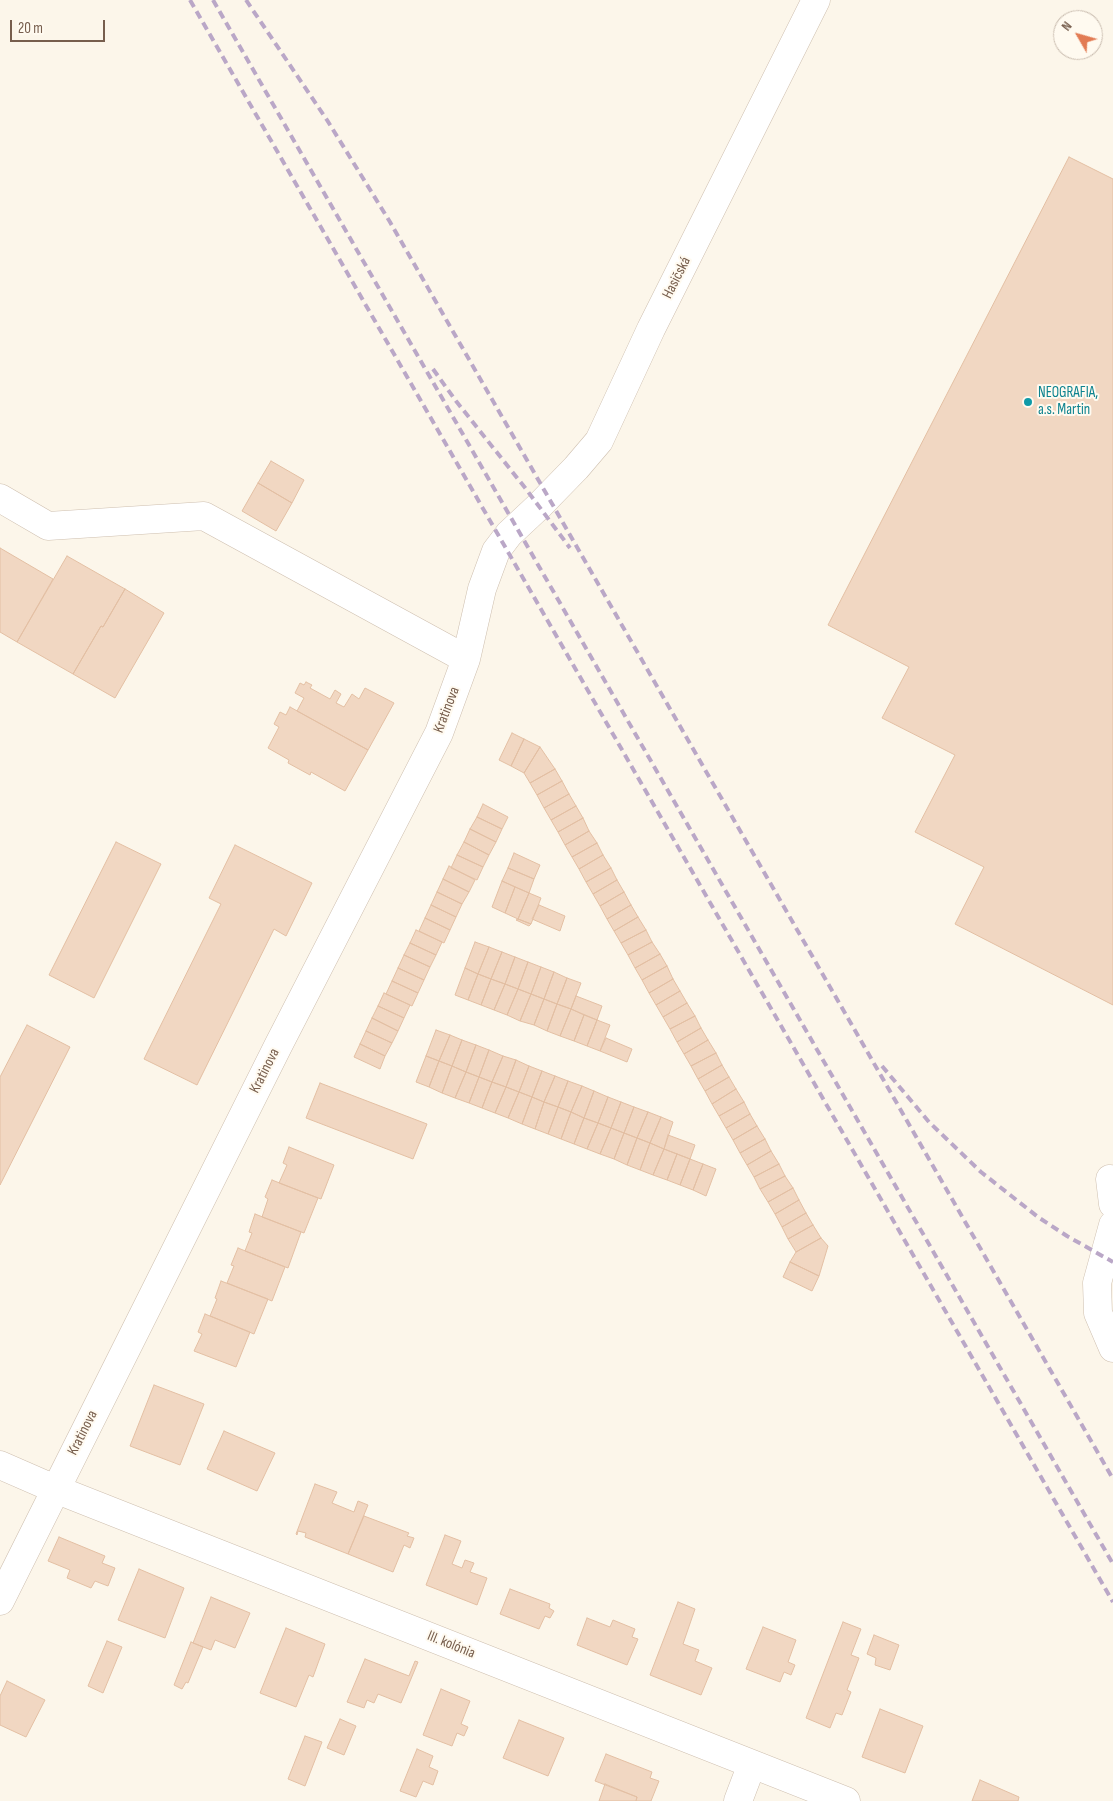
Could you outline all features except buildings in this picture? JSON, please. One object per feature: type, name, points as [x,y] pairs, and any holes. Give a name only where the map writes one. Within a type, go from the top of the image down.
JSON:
[{"type":"street","name":"Hasičská","points":[[509,534],[540,506],[576,468],[599,440],[656,320],[816,0]]},
{"type":"street","points":[[0,498],[48,526],[204,516],[466,659]]},
{"type":"street","name":"Kratinova","points":[[0,1601],[273,1055],[439,733],[466,659],[482,589],[496,551],[509,534]]},
{"type":"street","points":[[1113,1225],[1097,1282],[1098,1313],[1113,1348]]},
{"type":"street","name":"III. kolónia","points":[[0,1465],[55,1489],[846,1801]]},
{"type":"street","points":[[738,1801],[752,1764]]},
{"type":"railway","points":[[190,0],[1113,1602]]},
{"type":"railway","points":[[213,0],[1113,1564]]},
{"type":"railway","points":[[246,0],[327,120],[390,222],[1113,1479]]},
{"type":"railway","points":[[433,369],[570,548]]},
{"type":"railway","points":[[882,1066],[929,1122],[981,1172],[1038,1217],[1113,1262]]},
{"type":"place","name":"NEOGRAFIA, a.s. Martin","points":[[1028,402]]}]
